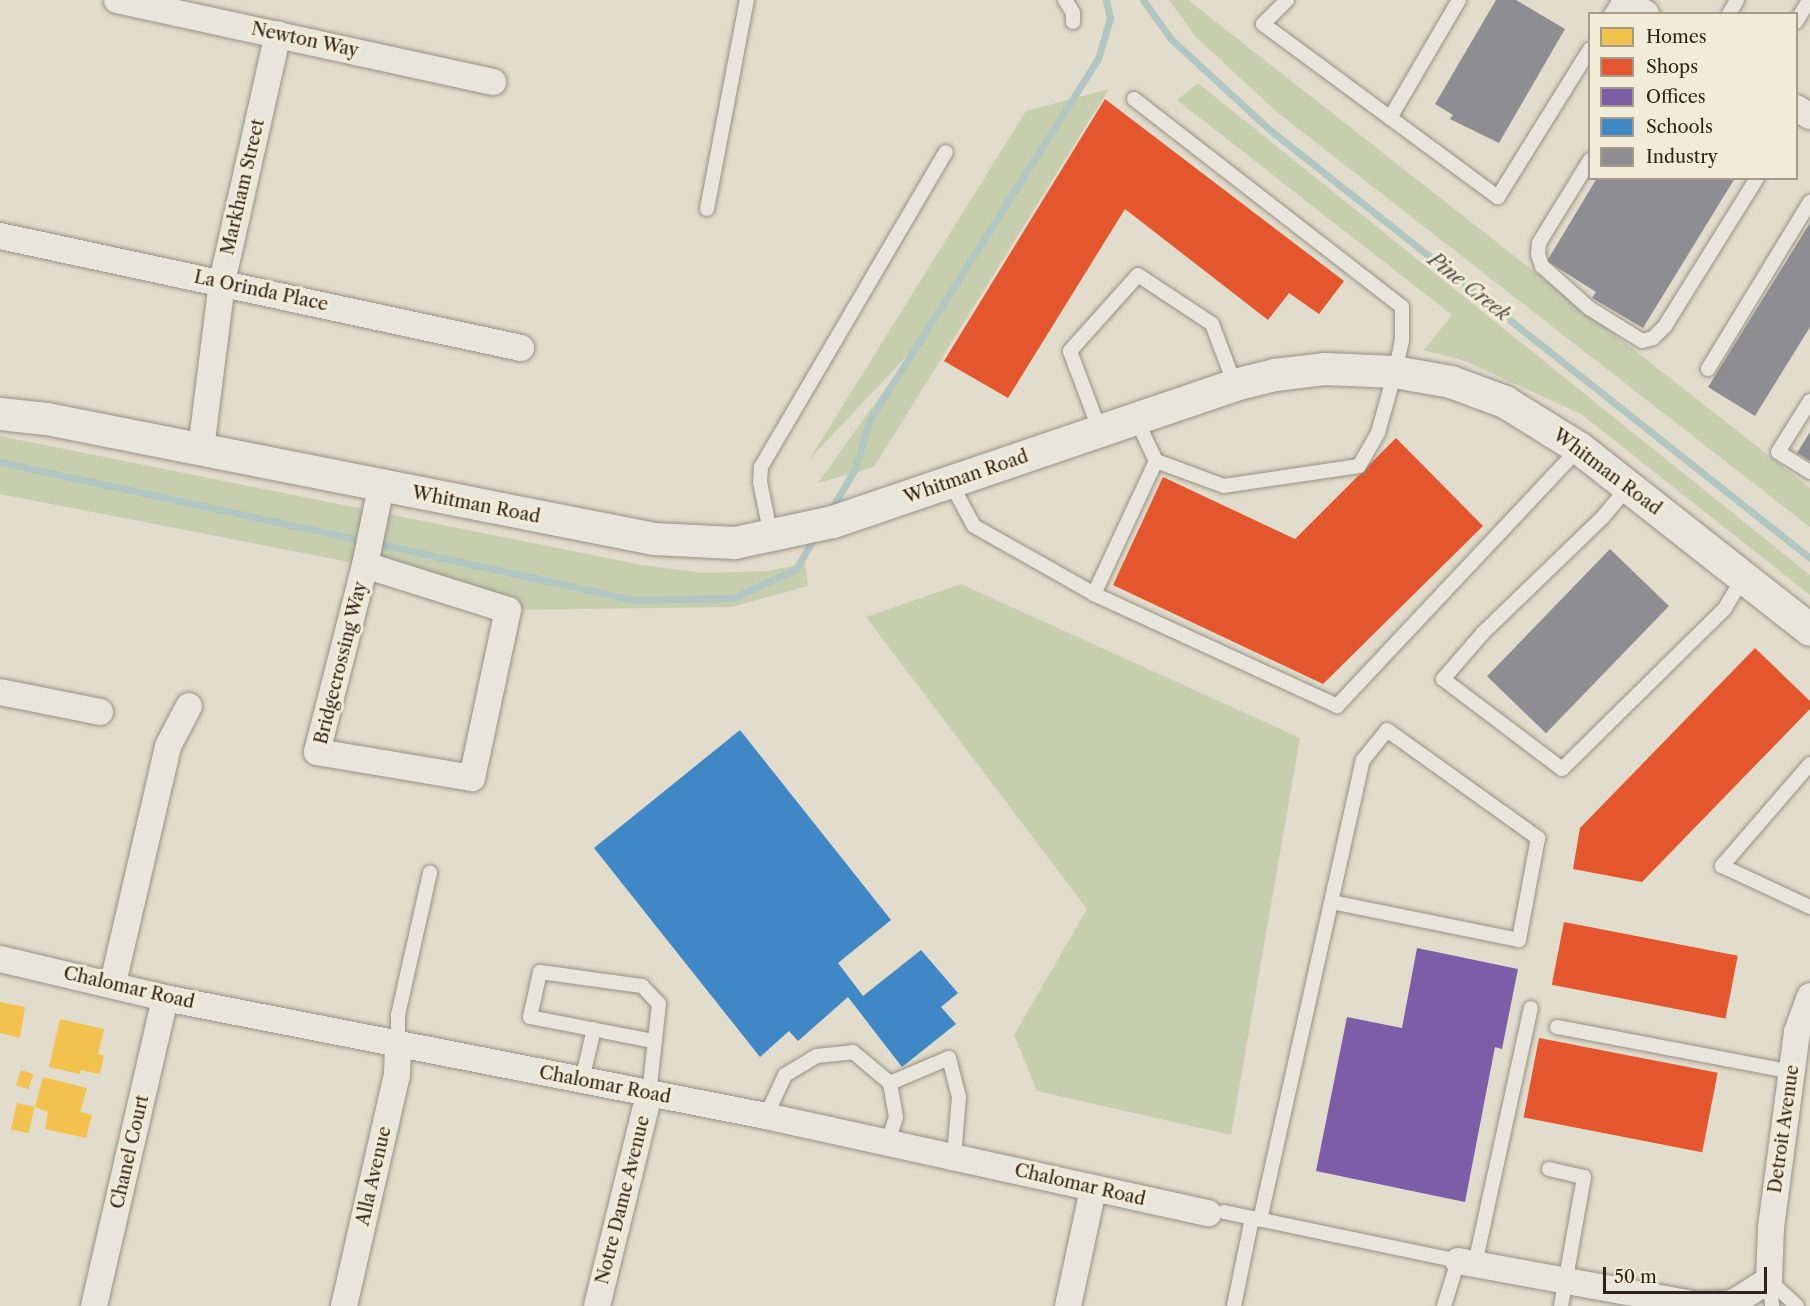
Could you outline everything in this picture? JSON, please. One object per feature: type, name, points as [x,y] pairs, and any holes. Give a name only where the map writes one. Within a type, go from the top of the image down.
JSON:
[{"type":"street","name":"Newton Way","points":[[117,0],[493,82]]},
{"type":"street","points":[[1624,0],[1643,12]]},
{"type":"street","name":"Markham Street","points":[[201,449],[222,282],[278,34]]},
{"type":"street","name":"La Orinda Place","points":[[0,236],[521,348]]},
{"type":"street","name":"Whitman Road","points":[[0,414],[47,419],[201,449],[379,498],[654,539],[735,543],[772,538],[805,530],[1234,385],[1275,375],[1325,369],[1395,372],[1451,382],[1506,402],[1579,448],[1810,630]]},
{"type":"street","name":"Whitman Road","points":[[0,404],[47,419]]},
{"type":"street","name":"Bridgecrossing Way","points":[[365,565],[508,610],[472,778],[317,752],[365,565],[379,498]]},
{"type":"street","points":[[0,692],[100,712]]},
{"type":"street","points":[[113,983],[168,746],[189,706]]},
{"type":"street","name":"Chalomar Road","points":[[0,958],[113,983],[165,998],[766,1116],[954,1156],[1093,1189],[1217,1213]]},
{"type":"street","name":"Chanel Court","points":[[94,1306],[165,998]]},
{"type":"street","name":"Detroit Avenue","points":[[1769,1280],[1771,1227],[1808,1010]]},
{"type":"street","name":"Alla Avenue","points":[[344,1306],[397,1075],[398,1045]]},
{"type":"street","name":"Notre Dame Avenue","points":[[597,1306],[649,1094]]},
{"type":"street","points":[[1068,1306],[1093,1189]]},
{"type":"street","points":[[1466,1262],[1565,1280],[1637,1300],[1698,1305],[1733,1303],[1769,1280]]},
{"type":"lane","points":[[707,209],[747,0]]},
{"type":"lane","points":[[1065,0],[1073,13],[1073,22]]},
{"type":"lane","points":[[1287,0],[1263,24],[1497,197],[1588,52]]},
{"type":"lane","points":[[1798,20],[1809,0]]},
{"type":"lane","points":[[1390,118],[1455,1]]},
{"type":"lane","points":[[1134,99],[1402,308],[1402,340],[1395,372],[1378,433],[1359,466],[1224,486],[1156,461],[1136,419]]},
{"type":"lane","points":[[772,538],[760,482],[761,467],[946,152]]},
{"type":"lane","points":[[1588,163],[1539,243],[1538,254],[1542,266],[1581,301],[1642,341],[1653,338],[1665,326],[1756,180]]},
{"type":"lane","points":[[1708,369],[1810,202]]},
{"type":"lane","points":[[1100,431],[1070,351],[1138,275],[1212,324],[1234,385]]},
{"type":"lane","points":[[1810,401],[1778,452],[1810,472]]},
{"type":"lane","points":[[950,482],[974,526],[1094,594],[1337,706],[1579,448]]},
{"type":"lane","points":[[1094,594],[1156,461]]},
{"type":"lane","points":[[1628,487],[1603,517],[1483,633],[1443,679],[1562,769],[1725,608],[1743,578]]},
{"type":"lane","points":[[1234,1306],[1332,902],[1363,760],[1388,730],[1538,838],[1519,940],[1332,902]]},
{"type":"lane","points":[[1810,764],[1722,866],[1786,899],[1810,907]]},
{"type":"lane","points":[[398,1045],[398,1015],[430,873]]},
{"type":"lane","points":[[649,1094],[659,1004],[642,986],[540,972],[530,1017],[654,1041]]},
{"type":"lane","points":[[1444,1306],[1466,1262],[1531,1008]]},
{"type":"lane","points":[[1557,1027],[1798,1067]]},
{"type":"lane","points":[[582,1080],[594,1029]]},
{"type":"lane","points":[[766,1116],[784,1076],[817,1056],[853,1052],[890,1083],[896,1117],[888,1142]]},
{"type":"lane","points":[[890,1083],[949,1058],[959,1097],[954,1156]]},
{"type":"lane","points":[[1549,1169],[1584,1177],[1561,1306]]},
{"type":"lane","points":[[1217,1213],[1466,1262]]},
{"type":"lane","points":[[1769,1280],[1772,1306]]},
{"type":"lane","points":[[1769,1280],[1797,1306]]},
{"type":"green space","points":[[1169,0],[1188,0],[1810,488],[1810,527],[1278,113],[1196,37]]},
{"type":"green space","points":[[1198,83],[1810,575],[1810,595],[1581,414],[1465,361],[1424,350],[1452,315],[1177,100]]},
{"type":"green space","points":[[1109,89],[874,467],[818,483],[915,347],[809,460],[1026,111]]},
{"type":"green space","points":[[0,436],[642,565],[704,573],[769,571],[805,563],[808,586],[731,607],[508,610],[365,565],[0,494]]},
{"type":"green space","points":[[961,584],[1300,738],[1231,1135],[1037,1091],[1014,1035],[1087,909],[866,617]]},
{"type":"building: Homes","points":[[0,1002],[25,1007],[20,1038],[0,1033]]},
{"type":"building: Homes","points":[[60,1019],[104,1029],[98,1054],[104,1055],[100,1074],[81,1070],[80,1074],[49,1067]]},
{"type":"building: Homes","points":[[21,1070],[33,1074],[28,1089],[16,1085]]},
{"type":"building: Homes","points":[[43,1077],[87,1088],[80,1112],[92,1115],[86,1138],[45,1129],[48,1112],[35,1107]]},
{"type":"building: Homes","points":[[17,1103],[35,1107],[28,1133],[11,1129]]},
{"type":"building: Shops","points":[[1105,99],[1344,281],[1319,314],[1289,293],[1268,320],[1125,209],[1008,398],[944,361]]},
{"type":"building: Shops","points":[[1396,438],[1483,526],[1323,684],[1113,585],[1163,477],[1295,539]]},
{"type":"building: Shops","points":[[1755,648],[1810,701],[1810,709],[1642,882],[1573,869],[1580,828]]},
{"type":"building: Shops","points":[[1564,922],[1738,956],[1726,1019],[1552,985]]},
{"type":"building: Shops","points":[[1539,1038],[1718,1073],[1702,1152],[1524,1118]]},
{"type":"building: Offices","points":[[1417,948],[1518,969],[1502,1049],[1495,1047],[1465,1202],[1316,1171],[1347,1017],[1402,1028]]},
{"type":"building: Schools","points":[[740,730],[891,920],[838,963],[863,996],[921,950],[958,993],[941,1007],[956,1024],[902,1067],[848,997],[798,1041],[789,1031],[760,1057],[594,848]]},
{"type":"building: Industry","points":[[1496,0],[1516,0],[1565,29],[1499,143],[1450,119],[1453,115],[1435,104]]},
{"type":"building: Industry","points":[[1596,180],[1734,180],[1643,328],[1592,298],[1596,292],[1547,261]]},
{"type":"building: Industry","points":[[1810,223],[1810,327],[1755,416],[1708,387]]},
{"type":"building: Industry","points":[[1810,432],[1810,461],[1797,453]]},
{"type":"building: Industry","points":[[1610,549],[1669,606],[1546,733],[1487,676]]},
{"type":"waterway","points":[[830,511],[855,469],[869,421],[1098,59],[1110,18],[1106,0]]},
{"type":"waterway","name":"Pine Creek","points":[[1143,0],[1171,39],[1270,130],[1810,558]]},
{"type":"waterway","points":[[0,462],[364,541]]},
{"type":"waterway","points":[[375,543],[634,600],[733,598],[796,569],[815,536]]}]
